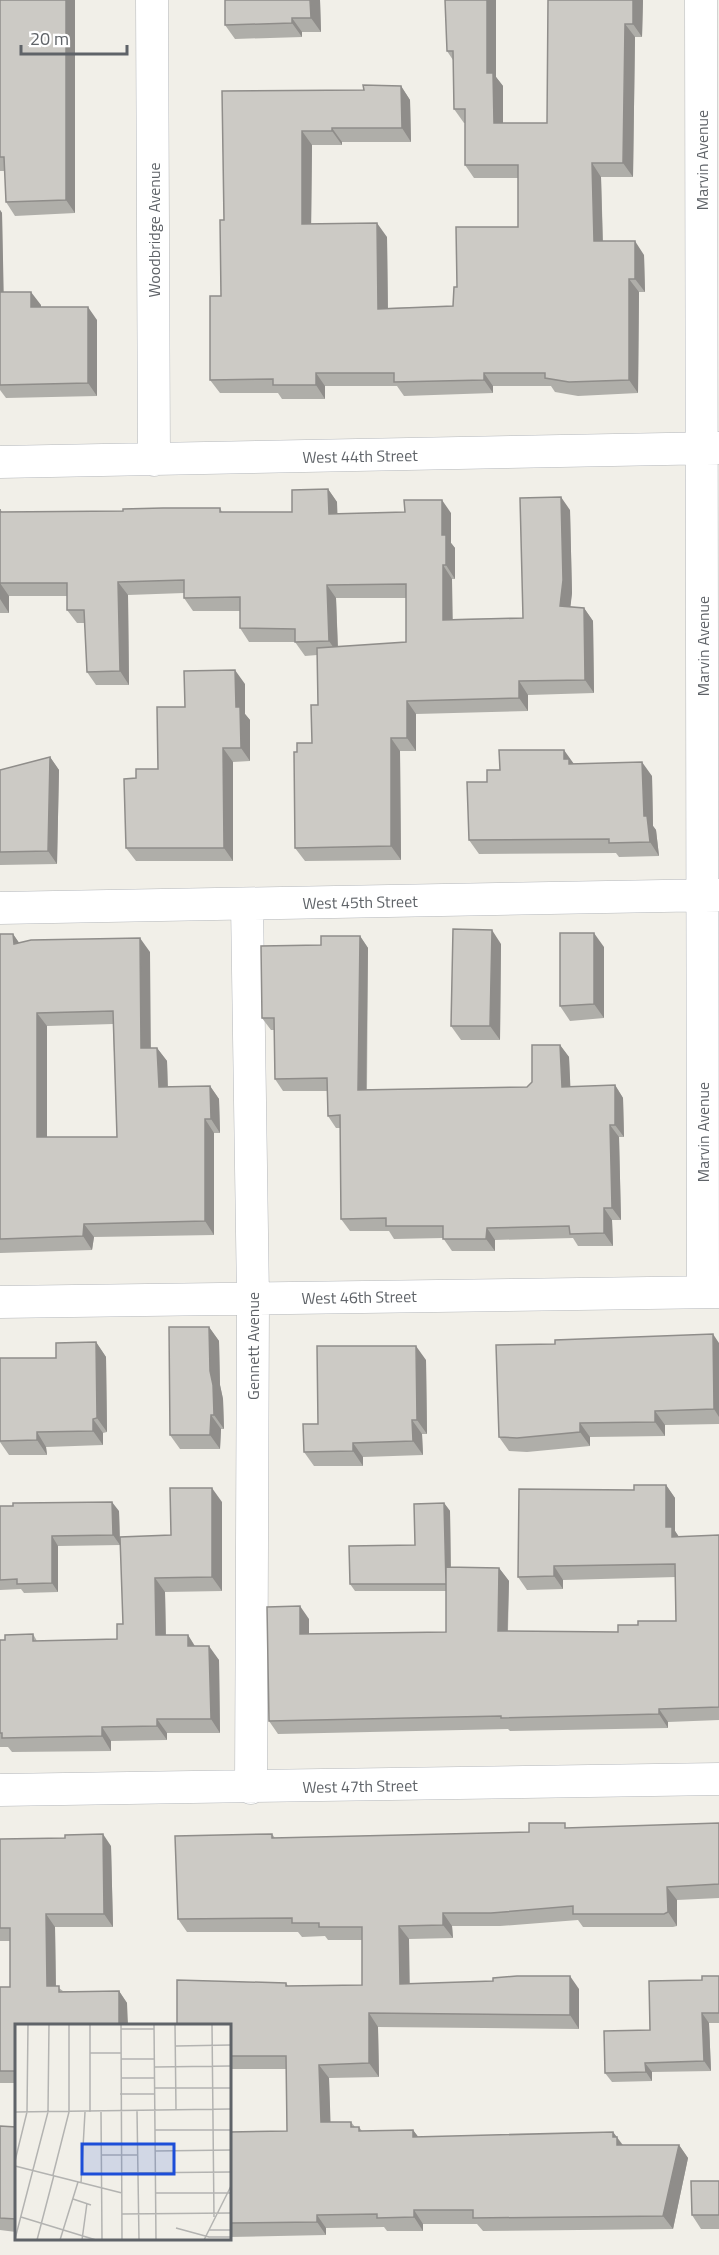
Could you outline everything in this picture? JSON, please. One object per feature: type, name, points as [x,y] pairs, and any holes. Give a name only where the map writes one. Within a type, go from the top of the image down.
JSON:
[{"type":"street","name":"Woodbridge Avenue","points":[[152,0],[154,460]]},
{"type":"street","name":"Marvin Avenue","points":[[701,0],[711,448],[711,1292]]},
{"type":"street","name":"West 44th Street","points":[[0,462],[711,448]]},
{"type":"street","name":"West 45th Street","points":[[0,908],[711,895]]},
{"type":"street","name":"Gennett Avenue","points":[[247,904],[253,1298],[251,1788]]},
{"type":"street","name":"West 46th Street","points":[[0,1302],[711,1292]]},
{"type":"street","name":"West 47th Street","points":[[0,1790],[251,1788],[719,1779]]},
{"type":"building","points":[[0,0],[66,0],[66,200],[6,202],[4,157],[0,157]]},
{"type":"building","points":[[225,0],[310,0],[311,18],[292,18],[292,23],[225,25]]},
{"type":"building","points":[[445,0],[487,0],[487,73],[493,73],[494,123],[547,123],[548,0],[633,0],[633,24],[625,24],[623,163],[592,163],[594,241],[635,241],[635,279],[629,279],[629,380],[569,382],[545,378],[545,373],[484,373],[484,380],[394,382],[394,373],[316,373],[316,385],[273,385],[273,379],[210,380],[210,296],[221,296],[220,220],[224,220],[222,91],[364,90],[363,85],[401,86],[402,128],[332,128],[332,131],[302,131],[302,224],[377,223],[378,309],[453,306],[454,287],[457,287],[456,227],[518,227],[518,165],[465,165],[465,109],[454,109],[453,51],[447,51]]},
{"type":"building","points":[[0,292],[31,292],[31,307],[88,307],[88,383],[0,385]]},
{"type":"building","points":[[328,489],[329,514],[405,512],[404,500],[442,500],[442,535],[446,535],[446,565],[443,565],[443,620],[523,618],[520,498],[561,497],[563,580],[560,606],[584,608],[585,680],[519,681],[519,698],[407,701],[407,738],[391,738],[391,846],[295,848],[294,752],[297,752],[297,743],[312,743],[311,705],[318,705],[317,648],[406,642],[406,584],[327,585],[329,641],[295,642],[295,629],[240,628],[240,597],[184,598],[184,580],[118,582],[120,671],[87,672],[84,610],[67,610],[67,583],[0,583],[0,512],[220,508],[220,512],[292,512],[292,490]]},
{"type":"building","points":[[235,670],[236,707],[240,707],[241,748],[223,748],[224,848],[126,848],[124,779],[136,778],[136,769],[158,769],[157,707],[185,707],[184,671]]},
{"type":"building","points":[[499,750],[564,750],[564,759],[569,759],[569,764],[642,762],[644,816],[647,816],[650,842],[609,843],[609,839],[469,840],[467,782],[487,782],[487,770],[500,770]]},
{"type":"building","points":[[50,757],[48,851],[0,852],[0,770]]},
{"type":"building","points":[[453,929],[492,930],[490,1026],[451,1026]]},
{"type":"building","points":[[560,933],[594,933],[594,1004],[560,1006]]},
{"type":"building","points":[[0,934],[13,934],[14,944],[31,940],[140,938],[141,1048],[157,1048],[159,1087],[210,1086],[211,1119],[205,1119],[205,1221],[84,1224],[83,1236],[0,1239]],"holes":[[[113,1011],[117,1137],[37,1137],[37,1013]]]},
{"type":"building","points":[[321,936],[360,936],[358,1090],[527,1087],[532,1082],[532,1045],[560,1045],[562,1087],[615,1085],[615,1125],[610,1125],[612,1208],[604,1208],[604,1233],[570,1234],[569,1226],[487,1228],[486,1239],[443,1239],[443,1226],[386,1226],[386,1218],[341,1219],[340,1115],[328,1116],[327,1078],[275,1079],[274,1018],[262,1018],[261,946],[321,945]]},
{"type":"building","points":[[169,1327],[209,1327],[214,1415],[211,1415],[210,1435],[170,1435]]},
{"type":"building","points":[[713,1334],[714,1409],[655,1411],[655,1422],[580,1423],[580,1432],[517,1438],[499,1437],[496,1345],[555,1344],[555,1340]]},
{"type":"building","points":[[96,1342],[97,1418],[93,1419],[93,1431],[37,1432],[37,1440],[0,1441],[0,1358],[56,1358],[56,1343]]},
{"type":"building","points":[[317,1346],[416,1346],[417,1420],[412,1420],[413,1441],[353,1443],[353,1451],[304,1452],[303,1424],[318,1424]]},
{"type":"building","points":[[634,1485],[666,1485],[666,1527],[672,1527],[672,1537],[719,1535],[719,1707],[659,1709],[659,1714],[269,1721],[267,1607],[300,1606],[300,1634],[446,1632],[446,1567],[499,1568],[498,1631],[618,1632],[618,1625],[638,1625],[638,1621],[676,1621],[675,1564],[554,1566],[554,1576],[518,1577],[519,1489],[634,1490]]},
{"type":"building","points":[[170,1488],[212,1488],[212,1577],[155,1578],[156,1635],[188,1635],[188,1646],[209,1646],[211,1719],[157,1719],[157,1726],[102,1727],[102,1736],[2,1738],[2,1733],[0,1733],[0,1640],[5,1640],[5,1635],[33,1634],[33,1641],[117,1639],[117,1624],[123,1624],[120,1537],[171,1535]]},
{"type":"building","points":[[112,1502],[113,1535],[52,1536],[52,1583],[17,1584],[17,1579],[0,1580],[0,1506],[13,1506],[13,1503]]},
{"type":"building","points":[[444,1503],[446,1584],[350,1584],[349,1546],[415,1545],[414,1504]]},
{"type":"building","points":[[529,1823],[565,1823],[565,1828],[719,1823],[719,1884],[667,1887],[668,1912],[664,1914],[573,1914],[573,1906],[491,1913],[443,1913],[443,1925],[399,1926],[400,1984],[493,1981],[493,1978],[517,1976],[570,1976],[570,2015],[369,2013],[369,2063],[319,2065],[321,2122],[351,2122],[351,2127],[359,2127],[359,2131],[413,2130],[413,2137],[613,2132],[613,2137],[617,2137],[617,2145],[679,2145],[663,2216],[473,2218],[473,2210],[414,2210],[414,2217],[377,2218],[377,2214],[317,2215],[317,2222],[231,2223],[231,2132],[287,2131],[286,2056],[231,2056],[231,2024],[177,2024],[177,1980],[286,1983],[286,1986],[362,1985],[362,1927],[319,1927],[319,1923],[292,1923],[292,1918],[178,1919],[175,1836],[272,1834],[272,1838],[529,1832]]},
{"type":"building","points":[[103,1834],[104,1914],[46,1914],[47,1986],[59,1986],[59,1992],[119,1991],[119,2024],[15,2024],[15,2071],[0,2071],[0,1987],[10,1987],[10,1928],[0,1928],[0,1839],[65,1838],[65,1835]]},
{"type":"building","points":[[702,1976],[719,1976],[719,2013],[702,2013],[704,2061],[645,2063],[646,2072],[605,2073],[604,2031],[650,2030],[649,1981],[702,1980]]},
{"type":"building","points":[[0,2126],[15,2127],[15,2219],[0,2218]]},
{"type":"building","points":[[691,2181],[719,2181],[719,2215],[692,2215]]}]
